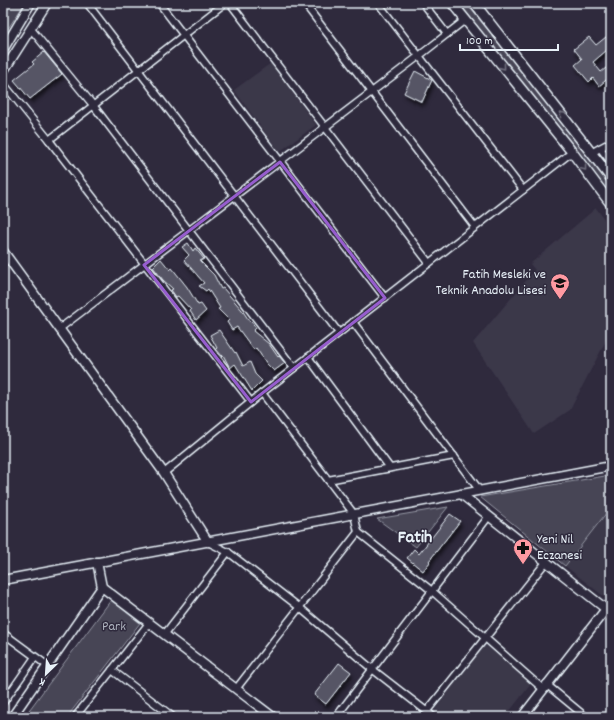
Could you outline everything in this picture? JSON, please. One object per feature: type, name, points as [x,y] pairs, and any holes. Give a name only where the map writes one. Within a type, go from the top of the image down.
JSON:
[{"type":"main road","points":[[452,3],[572,152],[611,204]]},
{"type":"main road","points":[[474,3],[611,178]]},
{"type":"street","points":[[3,50],[31,3]]},
{"type":"street","points":[[3,72],[47,3]]},
{"type":"street","points":[[87,3],[339,333]]},
{"type":"street","points":[[159,3],[385,298]]},
{"type":"street","points":[[49,140],[225,3]]},
{"type":"street","points":[[230,3],[429,263]]},
{"type":"street","points":[[304,3],[475,227]]},
{"type":"street","points":[[378,3],[523,190]]},
{"type":"street","points":[[423,3],[447,34]]},
{"type":"street","points":[[60,329],[420,56],[465,20]]},
{"type":"street","points":[[31,29],[93,105],[294,368]]},
{"type":"street","points":[[3,83],[49,140],[251,402]]},
{"type":"street","points":[[591,152],[611,142]]},
{"type":"street","points":[[600,148],[611,162]]},
{"type":"street","points":[[164,473],[262,393],[572,152]]},
{"type":"street","points":[[3,251],[164,473],[208,542],[228,552],[299,607],[372,669],[434,717]]},
{"type":"street","points":[[354,322],[480,491]]},
{"type":"street","points":[[308,357],[390,468]]},
{"type":"street","points":[[262,393],[354,514],[358,532],[545,687],[586,717]]},
{"type":"street","points":[[328,480],[454,456]]},
{"type":"street","points":[[3,580],[611,466]]},
{"type":"street","points":[[461,494],[608,611],[522,717]]},
{"type":"street","points":[[336,717],[489,516]]},
{"type":"street","points":[[236,689],[358,532]]},
{"type":"street","points":[[164,635],[228,552]]},
{"type":"street","points":[[97,562],[102,587],[273,717]]},
{"type":"street","points":[[427,711],[546,562]]},
{"type":"street","points":[[12,717],[102,587]]},
{"type":"street","points":[[76,717],[149,623]]},
{"type":"street","points":[[3,633],[48,666]]},
{"type":"street","points":[[3,703],[35,657]]},
{"type":"street","points":[[112,670],[173,717]]},
{"type":"highlighted area","points":[[280,162],[385,298],[251,402],[144,265]]},
{"type":"shaded area","points":[[271,63],[316,125],[279,152],[234,90]]},
{"type":"shaded area","name":"Fatih Mesleki ve Teknik Anadolu Lisesi","points":[[596,208],[611,228],[611,331],[570,410],[534,434],[473,343],[535,270],[530,264]]},
{"type":"shaded area","points":[[611,507],[611,602],[565,566]]},
{"type":"shaded area","points":[[485,644],[531,684],[505,717],[443,717],[434,711]]},
{"type":"green space","points":[[3,3],[25,3],[3,36]]},
{"type":"green space","points":[[459,3],[466,3],[539,93],[611,187],[611,197],[534,97]]},
{"type":"green space","points":[[611,475],[611,507],[565,566],[480,497]]},
{"type":"green space","points":[[448,507],[416,547],[377,519]]},
{"type":"green space","name":"Park","points":[[111,600],[140,623],[67,717],[24,717]]},
{"type":"building","points":[[611,33],[611,54],[607,50],[593,62],[601,72],[611,64],[611,76],[599,86],[593,78],[589,82],[575,65],[582,59],[574,49],[589,37],[596,45]]},
{"type":"building","points":[[44,52],[62,74],[30,99],[14,80],[34,64],[32,62]]},
{"type":"building","points":[[415,71],[432,80],[422,102],[404,93]]},
{"type":"building","points":[[188,243],[193,251],[195,248],[204,259],[200,261],[214,275],[221,289],[223,288],[250,322],[251,321],[256,328],[253,331],[269,344],[278,357],[279,356],[285,363],[274,371],[256,348],[254,350],[237,327],[232,330],[227,322],[229,320],[218,309],[220,308],[208,289],[206,291],[199,286],[204,283],[184,260],[189,255],[182,247]]},
{"type":"building","points":[[161,259],[170,270],[172,268],[187,287],[198,305],[201,304],[206,311],[196,320],[190,311],[191,310],[178,296],[176,297],[171,290],[173,289],[163,280],[153,267]]},
{"type":"building","points":[[219,330],[235,353],[236,352],[243,366],[250,362],[255,374],[262,381],[252,391],[235,364],[230,368],[223,355],[222,356],[216,349],[217,348],[210,335]]},
{"type":"building","points":[[450,514],[460,521],[423,571],[407,558],[414,549],[419,554]]},
{"type":"building","points":[[339,663],[351,672],[326,704],[314,695]]},
{"type":"place","name":"Fatih Mesleki ve Teknik Anadolu Lisesi","points":[[560,300]]},
{"type":"place","name":"Yeni Nil Eczanesi","points":[[523,565]]},
{"type":"district","name":"Fatih","points":[[415,538]]}]
